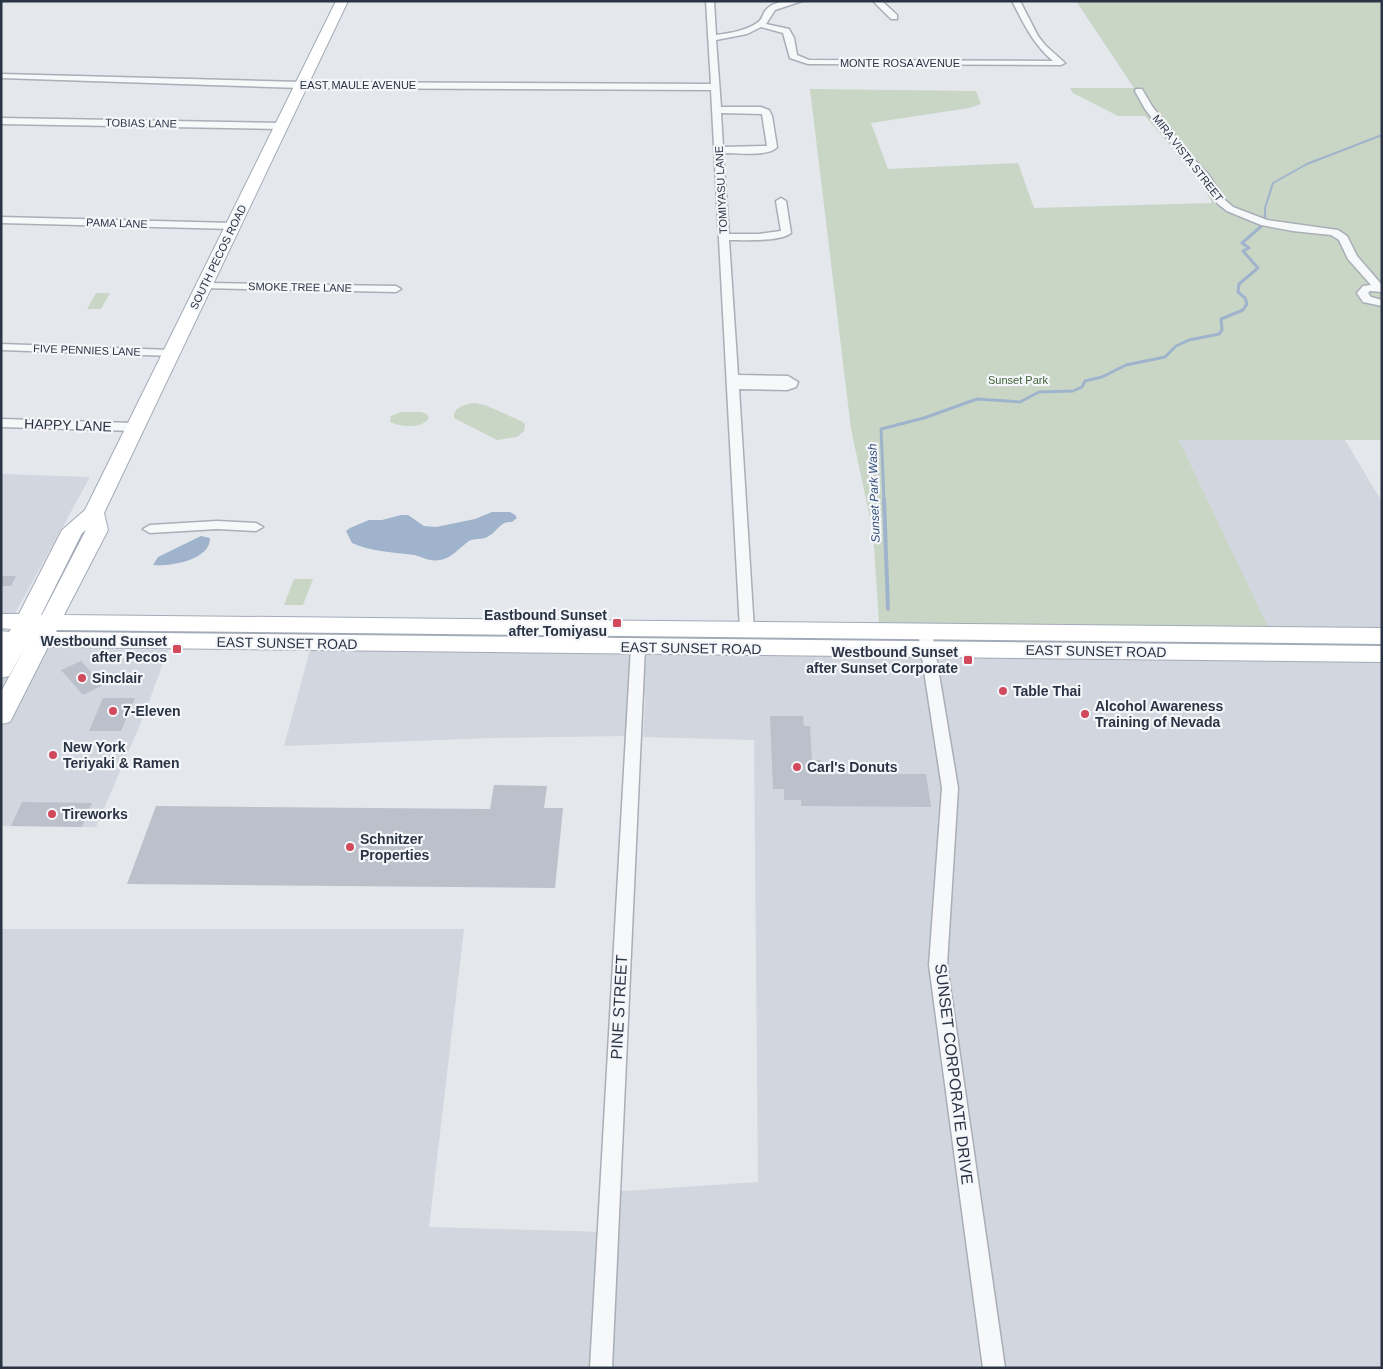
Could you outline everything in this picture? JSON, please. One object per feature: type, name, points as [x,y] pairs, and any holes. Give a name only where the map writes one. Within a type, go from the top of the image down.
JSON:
[{"type":"main road","name":"SOUTH PECOS ROAD","points":[[1,670],[97,530],[94,514],[342,1]]},
{"type":"main road","name":"EAST SUNSET ROAD","points":[[1,621],[27,633],[312,643],[462,636]]},
{"type":"main road","points":[[638,638],[740,638],[747,634],[747,630]]},
{"type":"main road","name":"EAST SUNSET ROAD","points":[[747,630],[926,641]]},
{"type":"main road","name":"SOUTH PECOS ROAD","points":[[1,716],[27,633]]},
{"type":"main road","name":"EAST SUNSET ROAD","points":[[27,633],[1199,643],[1382,636]]},
{"type":"main road","name":"EAST SUNSET ROAD","points":[[1199,643],[1382,654]]},
{"type":"street","name":"TOMIYASU LANE","points":[[710,1],[747,630]]},
{"type":"street","points":[[712,35],[739,33],[761,25],[775,6],[798,1]]},
{"type":"street","points":[[877,1],[894,17]]},
{"type":"street","name":"MONTE ROSA AVENUE","points":[[761,25],[786,31],[790,38],[793,56],[808,62],[1061,63],[1038,42],[1016,1]]},
{"type":"street","name":"EAST MAULE AVENUE","points":[[1,76],[301,85],[715,87]]},
{"type":"street","name":"MIRA VISTA STREET","points":[[1138,91],[1184,154],[1205,176],[1222,202],[1230,209],[1265,223],[1334,232],[1331,236],[1344,259],[1362,282],[1377,288]]},
{"type":"street","points":[[716,110],[761,110],[766,112],[772,147],[770,150],[718,150]]},
{"type":"street","name":"TOBIAS LANE","points":[[1,121],[281,126]]},
{"type":"street","points":[[723,235],[759,237],[786,233],[781,201]]},
{"type":"street","name":"PAMA LANE","points":[[1,220],[233,226]]},
{"type":"street","name":"SMOKE TREE LANE","points":[[205,286],[396,289]]},
{"type":"street","name":"MIRA VISTA STREET","points":[[1377,288],[1362,292],[1364,298],[1381,304]]},
{"type":"street","name":"FIVE PENNIES LANE","points":[[1,347],[172,353]]},
{"type":"street","name":"HAPPY LANE","points":[[1,423],[135,427]]},
{"type":"street","points":[[150,529],[217,525],[256,527]]},
{"type":"street","name":"PINE STREET","points":[[601,1368],[609,1182],[634,749],[638,638]]},
{"type":"street","name":"SUNSET CORPORATE DRIVE","points":[[926,641],[950,788],[938,965],[994,1368]]},
{"type":"shaded area","points":[[1179,440],[1345,440],[1382,502],[1382,1368],[1,1368],[1,929],[464,929],[429,1227],[607,1232],[609,1192],[758,1182],[754,740],[643,737],[645,699],[638,650],[626,736],[493,738],[284,746],[312,643],[1280,653]]},
{"type":"shaded area","points":[[1,474],[90,477],[12,619],[1,618]]},
{"type":"shaded area","points":[[1,648],[168,650],[142,720],[96,827],[1,826]]},
{"type":"green space","name":"Sunset Park","points":[[1076,1],[1382,1],[1382,440],[1179,440],[1268,627],[879,623],[873,532],[851,429],[810,89],[976,91],[981,104],[969,108],[871,123],[888,169],[1018,163],[1034,208],[1212,203],[1198,177],[1145,116],[1118,116],[1073,93],[1070,88],[1134,88]]},
{"type":"green space","points":[[96,293],[110,293],[101,309],[87,309]]},
{"type":"green space","points":[[475,403],[485,405],[521,421],[525,424],[524,431],[517,437],[497,440],[454,418],[454,414],[458,409],[464,405]]},
{"type":"green space","points":[[401,412],[421,412],[427,414],[429,418],[422,424],[411,426],[390,422],[391,416]]},
{"type":"green space","points":[[294,579],[313,579],[303,605],[284,605]]},
{"type":"water","points":[[492,512],[510,512],[517,518],[512,522],[504,523],[487,537],[469,541],[452,555],[440,560],[429,560],[414,555],[360,546],[352,543],[346,531],[369,520],[382,520],[401,515],[408,515],[424,526],[436,527],[475,519]]},
{"type":"water","points":[[201,536],[210,538],[204,552],[197,557],[169,565],[153,565],[158,557]]},
{"type":"building","points":[[1,576],[16,576],[11,586],[1,586]]},
{"type":"building","name":"Sinclair","points":[[81,661],[103,685],[83,695],[61,670]]},
{"type":"building","name":"7-Eleven","points":[[103,698],[135,698],[121,731],[89,731]]},
{"type":"building","name":"Carl's Donuts","points":[[770,716],[803,716],[804,726],[810,726],[812,760],[821,760],[822,774],[926,774],[931,807],[801,806],[801,800],[784,800],[784,789],[773,789]]},
{"type":"building","name":"Schnitzer Properties","points":[[494,785],[547,786],[544,808],[563,808],[555,888],[127,884],[156,806],[490,809]]},
{"type":"building","name":"Tireworks","points":[[22,802],[92,803],[82,827],[11,826]]},
{"type":"waterway","name":"Sunset Park Wash","points":[[884,500],[881,429],[924,418],[977,399],[1020,402],[1039,392],[1073,391],[1082,387],[1085,381],[1102,377],[1126,365],[1165,357],[1176,346],[1189,340],[1219,334],[1222,330],[1221,319],[1243,310],[1247,304],[1245,298],[1238,292],[1239,284],[1258,268],[1243,251],[1249,248],[1242,243],[1265,223],[1265,208],[1273,183],[1307,164],[1382,135]]},
{"type":"waterway","name":"Sunset Park Wash","points":[[884,499],[888,609]]},
{"type":"place","name":"Eastbound Sunset after Tomiyasu","points":[[617,623]]},
{"type":"place","name":"Westbound Sunset after Pecos","points":[[177,649]]},
{"type":"place","name":"Westbound Sunset after Sunset Corporate","points":[[968,660]]},
{"type":"place","name":"Sinclair","points":[[82,678]]},
{"type":"place","name":"Table Thai","points":[[1003,691]]},
{"type":"place","name":"7-Eleven","points":[[113,711]]},
{"type":"place","name":"Alcohol Awareness Training of Nevada","points":[[1085,714]]},
{"type":"place","name":"New York Teriyaki & Ramen","points":[[53,755]]},
{"type":"place","name":"Carl's Donuts","points":[[797,767]]},
{"type":"place","name":"Tireworks","points":[[52,814]]},
{"type":"place","name":"Schnitzer Properties","points":[[350,847]]}]
